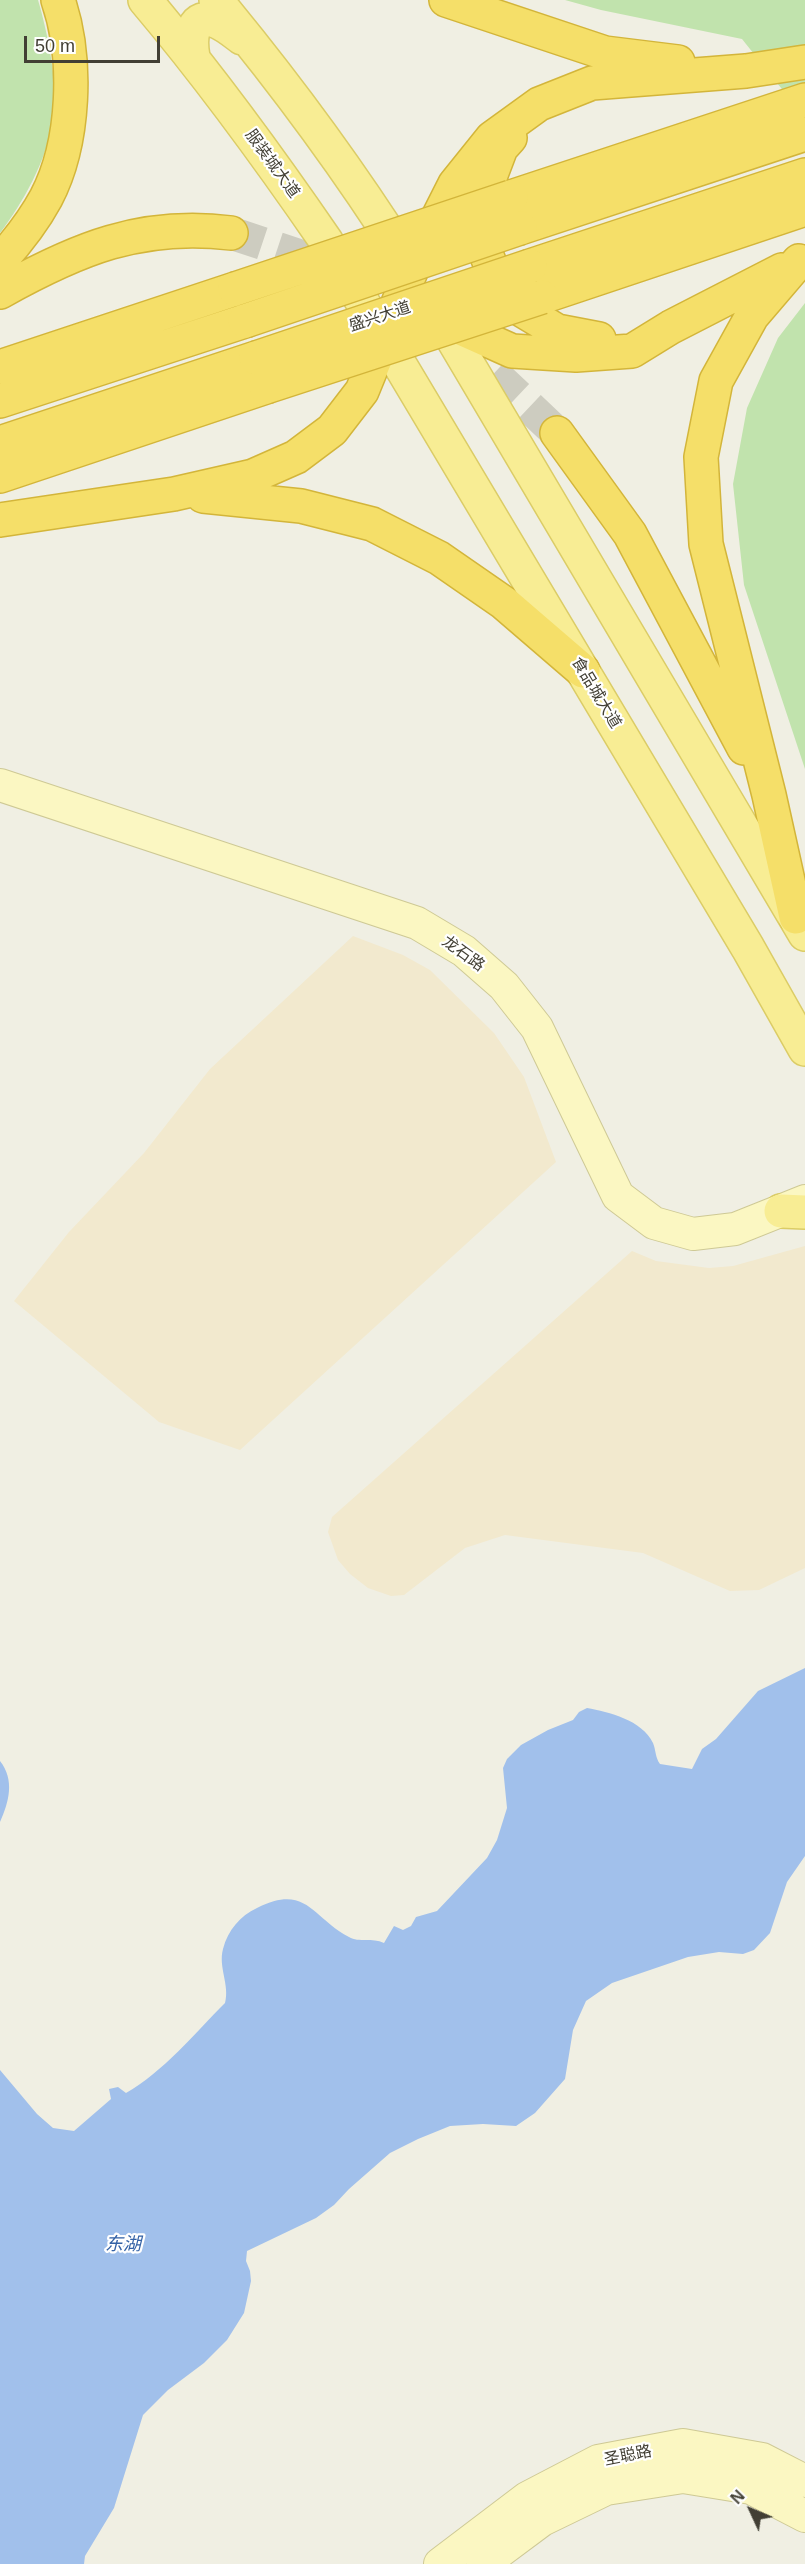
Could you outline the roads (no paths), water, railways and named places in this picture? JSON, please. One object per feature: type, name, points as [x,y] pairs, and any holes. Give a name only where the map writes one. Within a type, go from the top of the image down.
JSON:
[{"type":"highway","points":[[0,261],[25,233],[47,196],[62,156],[69,109],[70,63],[64,18],[58,0]]},
{"type":"highway","points":[[446,0],[605,53],[746,70]]},
{"type":"highway","points":[[0,520],[174,494],[253,476],[296,457],[332,430],[362,391],[407,281],[455,184],[492,138],[539,104],[592,83],[746,70],[805,62]]},
{"type":"highway","points":[[0,367],[805,100]]},
{"type":"highway","points":[[539,104],[501,148],[481,201],[481,242],[496,279],[522,310],[557,331],[617,343],[671,327]]},
{"type":"highway","points":[[0,401],[805,134]]},
{"type":"highway","name":"盛兴大道","points":[[0,443],[261,373],[530,266],[805,175]]},
{"type":"highway","points":[[0,476],[261,373],[542,297],[805,209]]},
{"type":"highway","points":[[0,292],[79,252],[126,237],[170,230],[200,229],[231,233]]},
{"type":"highway","points":[[327,241],[407,281],[444,322],[512,351],[576,354],[632,351],[671,327],[802,259]]},
{"type":"highway","points":[[801,926],[706,544],[701,458],[716,381],[752,316],[802,259]]},
{"type":"highway","points":[[557,433],[630,534],[769,795]]},
{"type":"highway","points":[[174,494],[301,506],[372,524],[439,558],[504,603],[583,671]]},
{"type":"main road","name":"服装城大道","points":[[144,0],[194,57],[270,159],[327,241],[384,338]]},
{"type":"main road","points":[[216,0],[254,45],[378,216],[407,281]]},
{"type":"main road","points":[[194,57],[190,40],[192,30],[199,23],[208,19],[219,22],[254,45]]},
{"type":"main road","points":[[444,322],[801,926]]},
{"type":"main road","name":"食品城大道","points":[[384,338],[748,948],[805,1049]]},
{"type":"street","name":"龙石路","points":[[0,785],[417,923],[464,951],[504,986],[537,1028],[618,1196],[654,1223],[693,1234],[735,1229],[797,1208]]},
{"type":"street","name":"圣聪路","points":[[440,2564],[527,2498],[598,2461],[683,2445],[762,2459],[805,2481]]},
{"type":"street","name":"圣聪路","points":[[483,2564],[542,2520],[606,2489],[682,2477],[751,2488],[805,2516]]},
{"type":"water","name":"东湖","points":[[805,1668],[805,1856],[787,1882],[770,1933],[754,1950],[743,1954],[719,1952],[688,1957],[612,1983],[586,2001],[573,2030],[565,2079],[535,2113],[516,2126],[483,2124],[450,2126],[418,2139],[390,2153],[334,2205],[316,2218],[247,2251],[246,2261],[251,2281],[244,2313],[227,2340],[204,2363],[168,2390],[143,2415],[114,2508],[85,2556],[84,2564],[0,2564],[0,2070],[37,2114],[53,2128],[74,2131],[111,2099],[109,2089],[118,2087],[126,2093],[153,2075],[225,2003],[223,1949],[231,1930],[251,1911],[274,1901],[287,1899],[298,1901],[349,1937],[384,1943],[394,1926],[403,1930],[411,1926],[416,1917],[437,1911],[487,1858],[497,1840],[507,1808],[503,1768],[507,1759],[521,1745],[548,1730],[573,1720],[579,1712],[587,1708],[624,1718],[641,1728],[653,1743],[660,1764],[692,1769],[702,1749],[716,1739],[758,1691]]},
{"type":"water","points":[[0,1761],[8,1776],[9,1791],[0,1822]]},
{"type":"tunnel","points":[[231,233],[306,258],[332,272]]},
{"type":"tunnel","points":[[454,345],[487,367],[557,433]]}]
